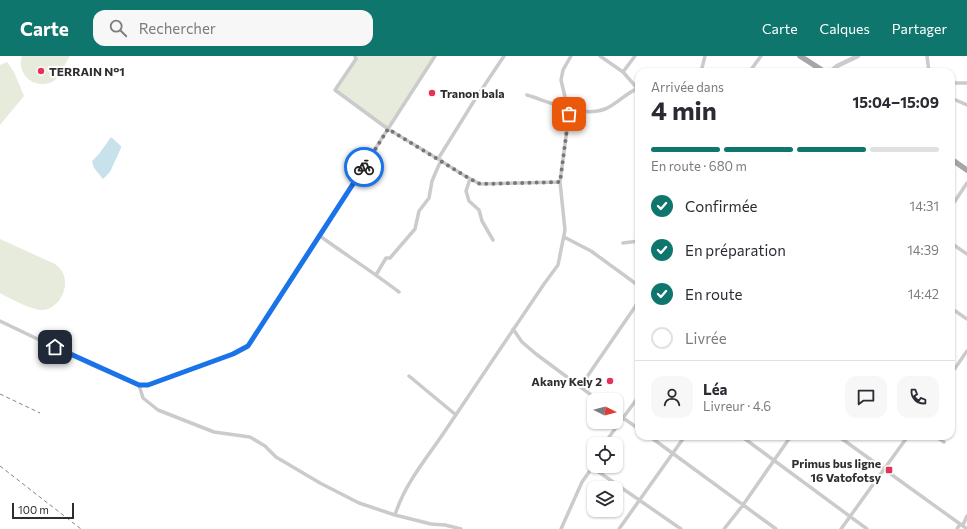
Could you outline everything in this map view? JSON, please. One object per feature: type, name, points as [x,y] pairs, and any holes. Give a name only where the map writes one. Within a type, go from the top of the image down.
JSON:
[{"type":"main road","points":[[800,56],[819,68]]},
{"type":"main road","points":[[955,162],[967,170]]},
{"type":"street","points":[[355,56],[356,59],[335,90],[388,129],[480,184],[560,182]]},
{"type":"street","points":[[0,321],[81,360],[139,385],[148,385],[233,354],[248,346],[436,56]]},
{"type":"street","points":[[376,275],[386,258],[390,258],[415,229],[419,211],[429,198],[439,159],[474,101],[504,56]]},
{"type":"street","points":[[395,515],[410,480],[456,416],[513,329],[558,265],[565,230],[560,182],[569,114],[561,80],[563,70],[571,56]]},
{"type":"street","points":[[600,56],[623,72],[635,85]]},
{"type":"street","points":[[623,72],[635,56]]},
{"type":"street","points":[[702,68],[705,56]]},
{"type":"street","points":[[752,68],[761,56]]},
{"type":"street","points":[[834,68],[858,56]]},
{"type":"street","points":[[927,56],[928,68]]},
{"type":"street","points":[[955,83],[967,83]]},
{"type":"street","points":[[527,95],[583,112],[595,112],[606,108],[635,90]]},
{"type":"street","points":[[955,100],[967,105]]},
{"type":"street","points":[[470,179],[466,191],[469,201],[479,210],[482,221],[493,240]]},
{"type":"street","points":[[955,200],[967,182]]},
{"type":"street","points":[[320,236],[385,281],[398,292]]},
{"type":"street","points":[[564,237],[591,251],[635,283]]},
{"type":"street","points":[[623,243],[635,242]]},
{"type":"street","points":[[955,246],[967,254]]},
{"type":"street","points":[[580,387],[635,307]]},
{"type":"street","points":[[955,311],[967,319]]},
{"type":"street","points":[[513,329],[522,342],[536,354],[588,393]]},
{"type":"street","points":[[955,368],[967,351]]},
{"type":"street","points":[[409,376],[456,416]]},
{"type":"street","points":[[139,385],[144,398],[158,410],[214,432],[250,437],[265,446],[276,457],[359,503],[395,515],[431,524],[445,525],[461,529]]},
{"type":"street","points":[[635,402],[623,418],[635,426]]},
{"type":"street","points":[[654,440],[776,529]]},
{"type":"street","points":[[619,529],[682,440]]},
{"type":"street","points":[[748,440],[867,529]]},
{"type":"street","points":[[724,529],[743,505],[788,440]]},
{"type":"street","points":[[843,440],[967,529]]},
{"type":"street","points":[[841,529],[905,440]]},
{"type":"street","points":[[561,529],[582,482],[589,473]]},
{"type":"street","points":[[602,473],[681,529]]},
{"type":"street","points":[[957,529],[967,516]]},
{"type":"street","points":[[428,529],[431,524]]},
{"type":"shaded area","name":"TERRAIN N°1","points":[[22,56],[70,56],[55,80],[45,84],[39,84],[28,79],[24,74],[21,63]]},
{"type":"shaded area","points":[[355,56],[435,56],[388,129],[335,90],[356,59]]},
{"type":"shaded area","points":[[7,62],[14,72],[24,96],[0,125],[0,65]]},
{"type":"shaded area","points":[[0,239],[55,264],[60,269],[65,279],[65,286],[64,292],[57,303],[47,309],[41,310],[32,308],[0,293]]},
{"type":"water","points":[[111,137],[121,146],[121,148],[110,172],[103,179],[94,168],[92,161]]},
{"type":"railway","points":[[0,394],[40,413]]},
{"type":"railway","points":[[0,466],[81,529]]},
{"type":"way so far","points":[[364,167],[388,129],[480,184],[560,182],[569,114]]},
{"type":"place","name":"TERRAIN N°1","points":[[41,71]]},
{"type":"place","name":"Tranon bala","points":[[432,93]]},
{"type":"place","name":"Akany Kely 2","points":[[610,381]]},
{"type":"place","name":"Primus bus ligne 16 Vatofotsy","points":[[889,470]]},
{"type":"route","points":[[55,347],[94,366],[139,385],[148,385],[233,354],[248,346],[364,167]]}]
